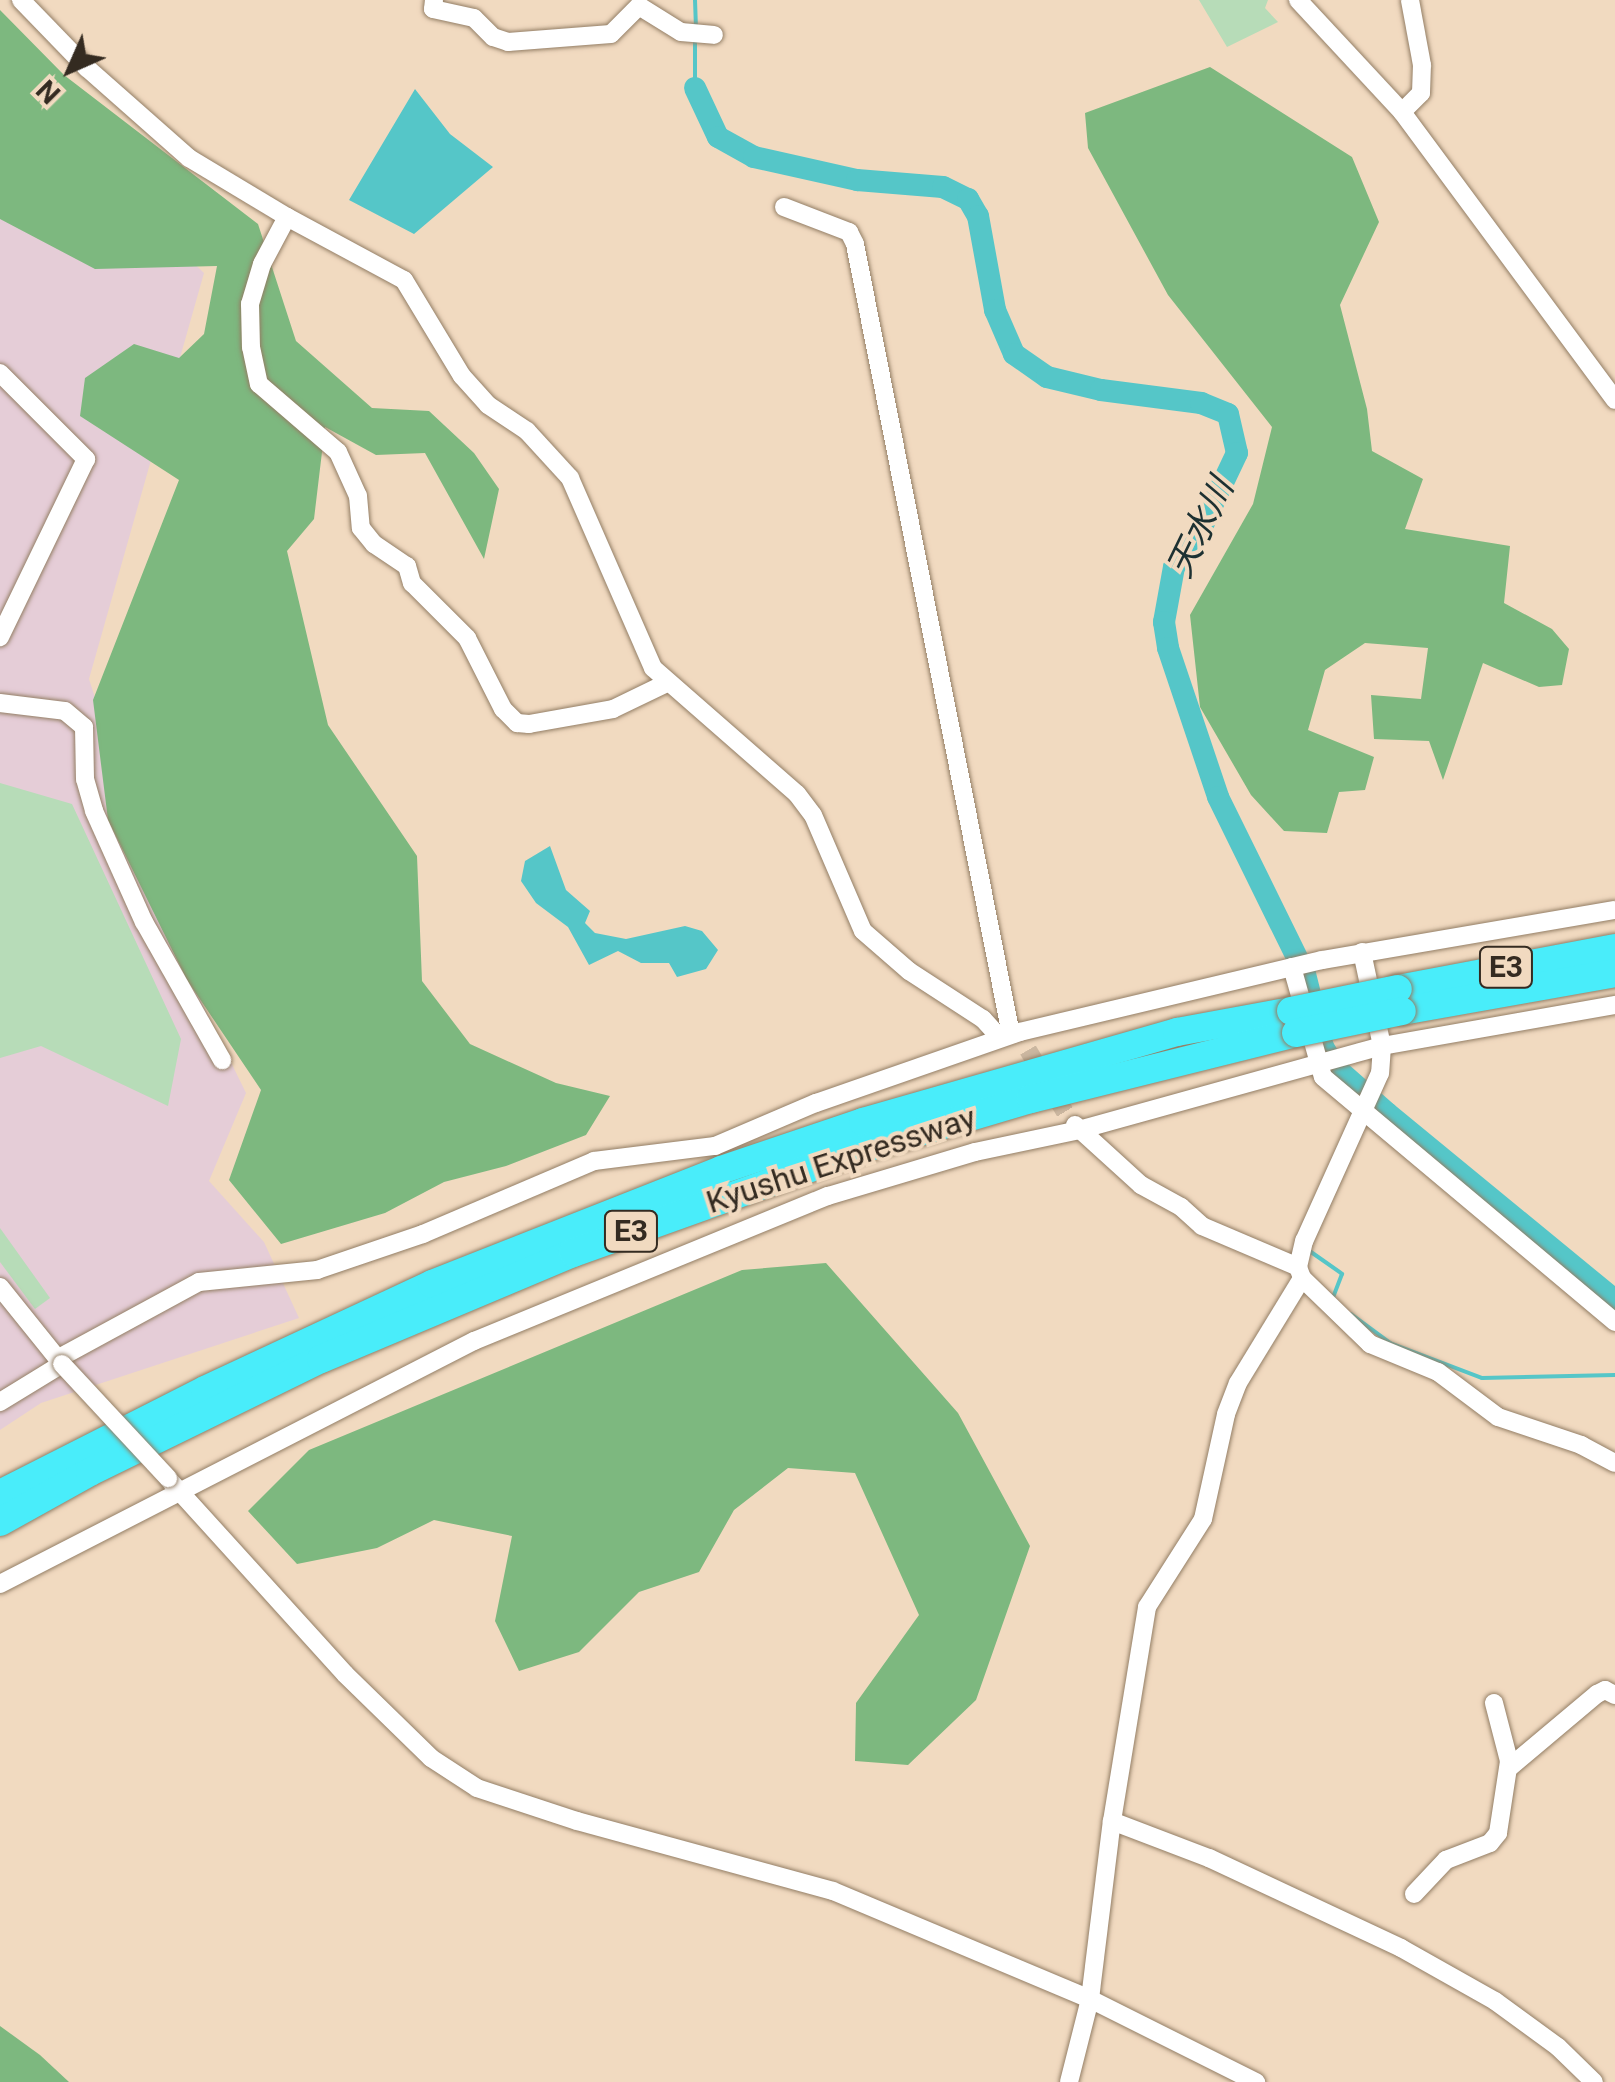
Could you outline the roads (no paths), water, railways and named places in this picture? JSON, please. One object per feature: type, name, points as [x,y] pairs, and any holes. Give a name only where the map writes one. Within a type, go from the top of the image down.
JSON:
[{"type":"highway","name":"Kyushu Expressway","points":[[0,1522],[320,1359],[573,1252],[872,1146],[1166,1063],[1294,1022],[1615,948]]},
{"type":"highway","name":"Kyushu Expressway","points":[[1400,1000],[1615,972]]},
{"type":"highway","name":"Kyushu Expressway","points":[[0,1494],[151,1416],[432,1284],[720,1170],[864,1122],[1177,1032],[1294,1022]]},
{"type":"street","points":[[21,0],[87,68],[190,158],[286,217],[404,280],[462,376],[488,405],[526,431],[558,462],[579,496],[642,650],[667,683],[778,772],[813,815],[864,931],[909,971],[1028,1050]]},
{"type":"street","points":[[434,0],[434,9],[474,18],[493,36],[508,42],[612,34],[639,6],[682,32],[714,35]]},
{"type":"street","points":[[1298,0],[1402,112],[1615,400]]},
{"type":"street","points":[[1402,112],[1421,93],[1422,65],[1410,0]]},
{"type":"street","points":[[784,207],[849,232],[855,244],[1010,1035]]},
{"type":"street","points":[[286,217],[262,264],[250,304],[251,346],[259,384],[338,452],[358,496],[360,528],[374,544],[407,566],[412,584],[468,638],[502,708],[517,723],[528,724],[613,709],[667,683]]},
{"type":"street","points":[[0,373],[86,459],[0,637]]},
{"type":"street","points":[[0,702],[64,711],[84,727],[85,779],[94,811],[144,922],[222,1060]]},
{"type":"street","points":[[0,1402],[61,1361],[199,1282],[317,1270],[424,1234],[594,1161],[715,1146],[816,1103],[1010,1035],[1292,966],[1615,910]]},
{"type":"street","points":[[1068,2082],[1090,2000],[1112,1821],[1146,1607],[1203,1519],[1226,1414],[1238,1384],[1300,1272],[1304,1241],[1380,1073],[1382,1046],[1362,952]]},
{"type":"street","points":[[1292,966],[1323,1077],[1362,1114],[1615,1322]]},
{"type":"street","points":[[0,1584],[174,1484],[474,1341],[828,1196],[976,1152],[1319,1061],[1382,1046],[1615,1006]]},
{"type":"street","points":[[1075,1126],[1142,1185],[1180,1207],[1202,1226],[1300,1272],[1370,1344],[1438,1372],[1498,1416],[1580,1445],[1615,1463]]},
{"type":"street","points":[[0,1287],[61,1361],[345,1674],[431,1758],[477,1788],[577,1821],[833,1891],[1090,2000],[1256,2082]]},
{"type":"street","points":[[1510,1767],[1597,1694],[1605,1690],[1615,1696]]},
{"type":"street","points":[[1414,1894],[1446,1860],[1490,1844],[1498,1833],[1510,1767],[1494,1704]]},
{"type":"street","points":[[1112,1821],[1209,1858],[1402,1948],[1495,2001],[1558,2047],[1594,2082]]},
{"type":"water","points":[[415,89],[450,134],[493,167],[414,234],[349,200]]},
{"type":"water","points":[[550,846],[566,890],[590,911],[585,923],[595,933],[626,939],[685,926],[702,931],[718,950],[706,969],[677,977],[669,963],[641,963],[618,951],[589,965],[568,927],[536,903],[521,881],[525,861]]},
{"type":"waterway","points":[[695,0],[696,30]]},
{"type":"waterway","points":[[695,39],[695,88]]},
{"type":"waterway","name":"天水川","points":[[695,88],[718,137],[754,157],[857,180],[943,187],[968,199],[978,216],[995,310],[1014,354],[1047,377],[1101,390],[1201,403],[1228,414],[1237,453],[1200,531],[1174,567],[1164,622],[1168,648],[1218,797],[1305,974],[1323,1047],[1336,1068],[1387,1113],[1615,1300]]},
{"type":"waterway","points":[[1311,1252],[1342,1274],[1332,1300]]},
{"type":"waterway","points":[[1351,1314],[1390,1343],[1482,1378],[1615,1375]]},
{"type":"tunnel","points":[[1028,1050],[1071,1122]]}]
